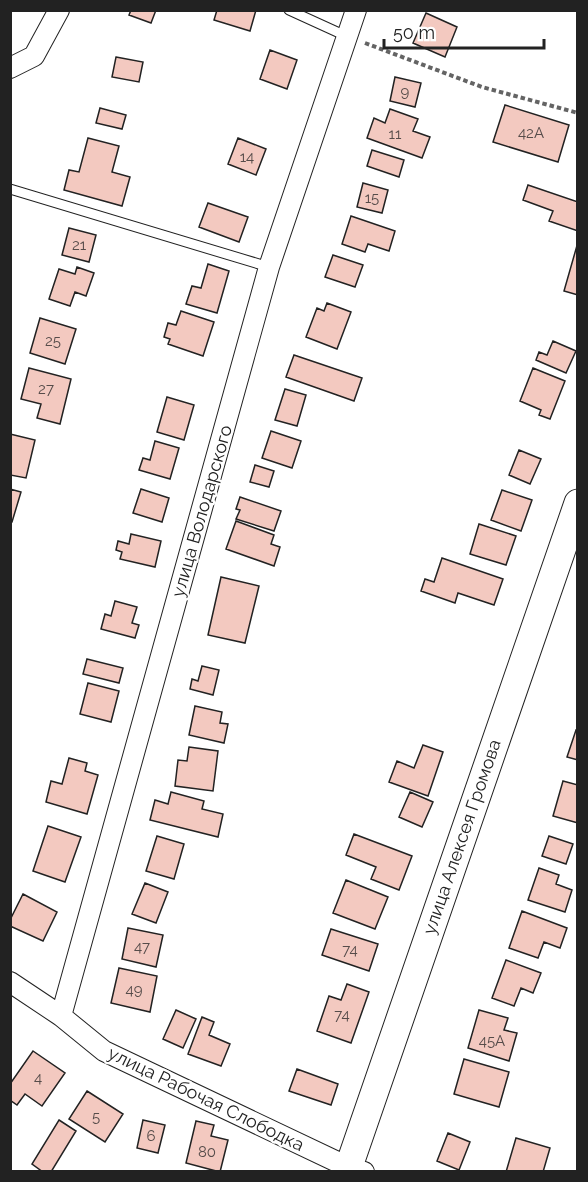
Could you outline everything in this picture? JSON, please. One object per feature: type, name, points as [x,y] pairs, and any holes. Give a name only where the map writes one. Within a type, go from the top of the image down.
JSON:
[{"type":"street","points":[[10,68],[34,56],[59,10]]},
{"type":"street","name":"улица Володарского","points":[[61,1016],[269,267],[356,10]]},
{"type":"street","name":"улица Алексея Громова","points":[[353,1170],[578,502]]},
{"type":"street","name":"улица Рабочая Слободка","points":[[10,982],[61,1016],[104,1051],[353,1170]]},
{"type":"lane","points":[[289,10],[346,36]]},
{"type":"lane","points":[[10,189],[269,267]]},
{"type":"path","points":[[346,36],[482,87],[578,113]]},
{"type":"building","points":[[131,10],[156,10],[151,23],[129,15]]},
{"type":"building","points":[[217,10],[256,10],[250,31],[214,20]]},
{"type":"building","points":[[426,13],[457,27],[445,57],[413,43]]},
{"type":"building","points":[[270,50],[297,60],[287,89],[260,79]]},
{"type":"building","points":[[116,57],[143,62],[139,82],[112,77]]},
{"type":"building","points":[[395,77],[421,83],[415,107],[390,101]]},
{"type":"building","points":[[505,105],[569,125],[558,162],[493,142]]},
{"type":"building","points":[[100,108],[126,115],[122,129],[96,123]]},
{"type":"building","points":[[390,109],[418,119],[413,131],[430,137],[422,158],[367,138],[374,118],[385,123]]},
{"type":"building","points":[[88,138],[119,146],[112,172],[130,177],[122,206],[64,190],[69,170],[79,172]]},
{"type":"building","points":[[238,138],[266,149],[256,175],[228,164]]},
{"type":"building","points":[[372,150],[404,160],[399,177],[367,166]]},
{"type":"building","points":[[363,183],[388,190],[382,213],[357,207]]},
{"type":"building","points":[[528,185],[578,202],[578,231],[549,221],[553,211],[523,200]]},
{"type":"building","points":[[208,203],[248,217],[239,242],[199,227]]},
{"type":"building","points":[[351,216],[395,231],[389,251],[368,244],[365,252],[342,244]]},
{"type":"building","points":[[69,228],[96,235],[89,262],[62,255]]},
{"type":"building","points":[[578,242],[578,295],[564,291]]},
{"type":"building","points":[[333,255],[363,265],[355,287],[325,277]]},
{"type":"building","points":[[208,264],[229,271],[217,313],[186,304],[192,286],[201,288]]},
{"type":"building","points":[[77,267],[94,273],[86,296],[75,292],[70,306],[49,299],[59,269],[75,274]]},
{"type":"building","points":[[327,303],[351,312],[337,349],[306,337],[317,308],[324,311]]},
{"type":"building","points":[[181,311],[214,322],[203,356],[168,344],[170,339],[164,337],[168,323],[176,325]]},
{"type":"building","points":[[40,318],[76,329],[65,364],[30,353]]},
{"type":"building","points":[[553,341],[576,351],[566,373],[536,360],[539,352],[547,355]]},
{"type":"building","points":[[294,355],[362,378],[354,401],[286,377]]},
{"type":"building","points":[[29,368],[71,379],[60,424],[37,418],[41,404],[21,399]]},
{"type":"building","points":[[533,368],[565,381],[550,419],[539,415],[541,410],[520,401]]},
{"type":"building","points":[[285,389],[306,395],[297,426],[275,420]]},
{"type":"building","points":[[167,397],[194,405],[184,440],[157,432]]},
{"type":"building","points":[[271,431],[301,441],[292,468],[262,458]]},
{"type":"building","points":[[10,434],[35,440],[26,478],[10,475]]},
{"type":"building","points":[[155,441],[179,448],[170,479],[139,470],[143,458],[150,460]]},
{"type":"building","points":[[519,450],[541,459],[530,484],[509,475]]},
{"type":"building","points":[[255,465],[274,471],[269,487],[250,482]]},
{"type":"building","points":[[10,489],[21,492],[12,522],[10,522]]},
{"type":"building","points":[[141,489],[169,498],[162,522],[133,513]]},
{"type":"building","points":[[502,490],[532,500],[521,531],[491,520]]},
{"type":"building","points":[[240,497],[281,511],[274,531],[236,519],[240,510],[236,509]]},
{"type":"building","points":[[236,521],[274,535],[271,544],[280,547],[274,566],[226,549]]},
{"type":"building","points":[[479,524],[516,536],[506,565],[470,554]]},
{"type":"building","points":[[131,534],[161,541],[155,567],[120,559],[122,552],[116,550],[118,541],[129,544]]},
{"type":"building","points":[[442,558],[503,579],[494,605],[458,593],[455,603],[421,591],[425,579],[434,582]]},
{"type":"building","points":[[221,577],[259,586],[245,643],[208,635]]},
{"type":"building","points":[[115,601],[137,607],[132,623],[139,625],[135,638],[101,629],[105,614],[111,616]]},
{"type":"building","points":[[87,659],[123,668],[119,683],[83,674]]},
{"type":"building","points":[[202,666],[219,670],[213,695],[190,689],[192,679],[198,681]]},
{"type":"building","points":[[88,683],[119,691],[111,722],[80,714]]},
{"type":"building","points":[[195,706],[222,712],[220,723],[228,724],[224,743],[189,735]]},
{"type":"building","points":[[576,730],[578,731],[578,760],[567,757]]},
{"type":"building","points":[[423,745],[443,752],[428,796],[389,782],[397,761],[414,768]]},
{"type":"building","points":[[189,747],[218,751],[213,791],[175,786],[178,760],[187,761]]},
{"type":"building","points":[[69,758],[87,763],[85,771],[98,775],[87,814],[46,802],[51,781],[62,784]]},
{"type":"building","points":[[563,781],[578,785],[578,823],[553,816]]},
{"type":"building","points":[[171,792],[204,801],[202,809],[223,814],[218,837],[150,820],[155,800],[168,804]]},
{"type":"building","points":[[410,792],[433,802],[422,827],[399,817]]},
{"type":"building","points":[[48,826],[81,837],[65,882],[33,871]]},
{"type":"building","points":[[354,834],[412,856],[399,890],[371,879],[376,867],[346,855]]},
{"type":"building","points":[[157,836],[184,844],[174,879],[146,871]]},
{"type":"building","points":[[549,836],[573,844],[566,864],[542,856]]},
{"type":"building","points":[[539,868],[559,875],[556,884],[572,890],[565,912],[528,900]]},
{"type":"building","points":[[346,880],[388,897],[375,929],[333,913]]},
{"type":"building","points":[[145,883],[168,892],[156,923],[132,914]]},
{"type":"building","points":[[23,894],[57,912],[43,941],[10,926],[10,920]]},
{"type":"building","points":[[522,911],[567,928],[560,948],[544,942],[538,958],[509,948]]},
{"type":"building","points":[[128,928],[163,935],[156,967],[122,959]]},
{"type":"building","points":[[331,929],[378,944],[369,971],[322,955]]},
{"type":"building","points":[[506,960],[541,973],[533,993],[521,988],[514,1006],[492,998]]},
{"type":"building","points":[[119,968],[157,976],[150,1012],[111,1003]]},
{"type":"building","points":[[347,984],[369,992],[351,1043],[317,1031],[329,996],[341,1000]]},
{"type":"building","points":[[176,1010],[196,1019],[183,1048],[163,1039]]},
{"type":"building","points":[[479,1010],[508,1018],[504,1030],[517,1033],[509,1061],[468,1048]]},
{"type":"building","points":[[202,1017],[214,1022],[209,1035],[230,1044],[221,1066],[188,1054]]},
{"type":"building","points":[[33,1051],[65,1073],[42,1106],[25,1094],[17,1105],[10,1100],[10,1084]]},
{"type":"building","points":[[464,1059],[509,1072],[499,1107],[454,1094]]},
{"type":"building","points":[[297,1069],[338,1084],[331,1105],[289,1091]]},
{"type":"building","points":[[87,1091],[123,1114],[105,1142],[69,1119]]},
{"type":"building","points":[[59,1120],[76,1131],[51,1172],[43,1172],[32,1164]]},
{"type":"building","points":[[143,1120],[165,1125],[158,1153],[137,1148]]},
{"type":"building","points":[[196,1121],[214,1125],[211,1136],[228,1140],[220,1172],[186,1163]]},
{"type":"building","points":[[448,1133],[470,1142],[459,1170],[437,1161]]},
{"type":"building","points":[[516,1138],[550,1148],[543,1172],[506,1172]]}]
